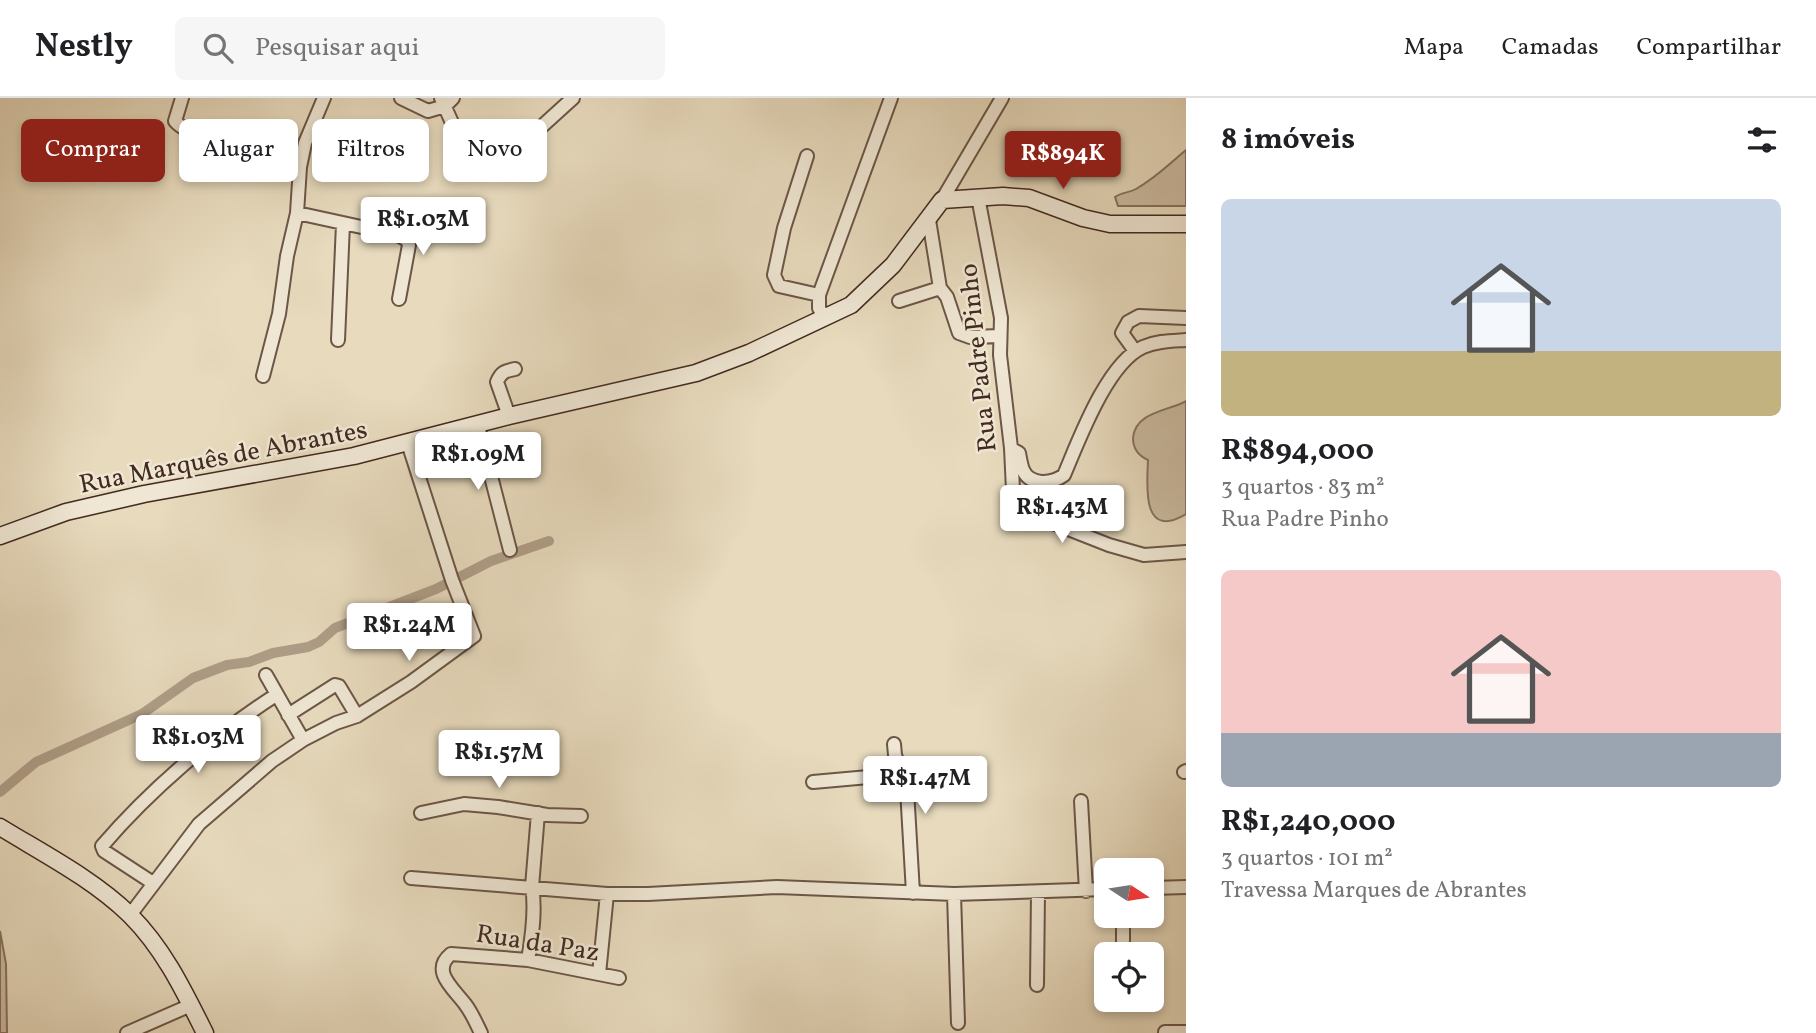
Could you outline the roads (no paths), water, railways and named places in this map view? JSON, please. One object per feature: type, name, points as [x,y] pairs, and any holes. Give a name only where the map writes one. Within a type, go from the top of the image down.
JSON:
[{"type":"street","points":[[182,98],[175,121],[179,127],[202,137],[300,167]]},
{"type":"street","points":[[263,376],[279,314],[287,256],[297,213],[300,167],[305,143],[324,98]]},
{"type":"street","points":[[401,98],[428,111],[446,101],[464,147],[478,168],[487,171],[496,168],[573,98]]},
{"type":"street","points":[[824,318],[820,308],[820,295],[891,98]]},
{"type":"street","name":"Rua Marquês de Abrantes","points":[[0,536],[66,512],[144,494],[354,456],[509,416],[696,373],[750,353],[851,305],[875,284],[929,220],[1002,98]]},
{"type":"street","points":[[807,156],[784,228],[774,275],[779,286],[820,295]]},
{"type":"street","points":[[942,200],[1003,196],[1029,198],[1083,218],[1111,224],[1186,224]]},
{"type":"street","name":"Rua Padre Pinho","points":[[978,197],[1001,318],[1000,355],[1013,490],[1023,508],[1109,545],[1144,555],[1186,552]]},
{"type":"street","points":[[297,213],[398,235],[407,240],[399,299]]},
{"type":"street","points":[[929,220],[940,288],[947,297],[959,333],[970,337],[1000,336]]},
{"type":"street","points":[[338,340],[342,224]]},
{"type":"street","points":[[899,301],[940,288]]},
{"type":"street","points":[[1135,351],[1122,333],[1128,321],[1139,316],[1186,318]]},
{"type":"street","points":[[1011,449],[1018,453],[1023,471],[1029,478],[1044,482],[1058,479],[1064,475],[1097,401],[1125,360],[1135,351],[1157,342],[1186,340]]},
{"type":"street","points":[[509,416],[497,382],[500,374],[515,369]]},
{"type":"street","points":[[478,426],[510,550]]},
{"type":"street","points":[[130,915],[199,824],[272,761],[303,740],[336,723],[357,716],[411,682],[474,636],[454,586],[408,443]]},
{"type":"street","points":[[266,675],[303,740]]},
{"type":"street","points":[[288,715],[335,685],[339,686],[357,716]]},
{"type":"street","points":[[153,883],[102,846],[173,774],[276,695]]},
{"type":"street","points":[[894,744],[907,789],[914,893]]},
{"type":"street","points":[[813,782],[902,774]]},
{"type":"street","points":[[1081,801],[1086,891]]},
{"type":"street","points":[[421,813],[464,804],[538,814],[581,816]]},
{"type":"street","points":[[528,960],[538,814]]},
{"type":"street","points":[[0,827],[103,891],[130,915],[168,963],[205,1033]]},
{"type":"street","points":[[411,878],[607,894],[777,887],[954,894],[1094,890]]},
{"type":"street","points":[[1164,888],[1186,887]]},
{"type":"street","points":[[1037,985],[1038,892]]},
{"type":"street","points":[[599,974],[607,894]]},
{"type":"street","points":[[954,894],[958,1023]]},
{"type":"street","name":"Rua da Paz","points":[[481,1033],[468,1007],[445,979],[443,964],[451,954],[528,960],[619,978]]},
{"type":"street","points":[[127,1033],[191,1005]]},
{"type":"street","points":[[1165,1032],[1186,1032]]},
{"type":"waterway","points":[[0,792],[36,762],[142,714],[193,678],[227,665],[308,647],[319,642],[335,628],[436,589],[491,561],[549,541]]}]
